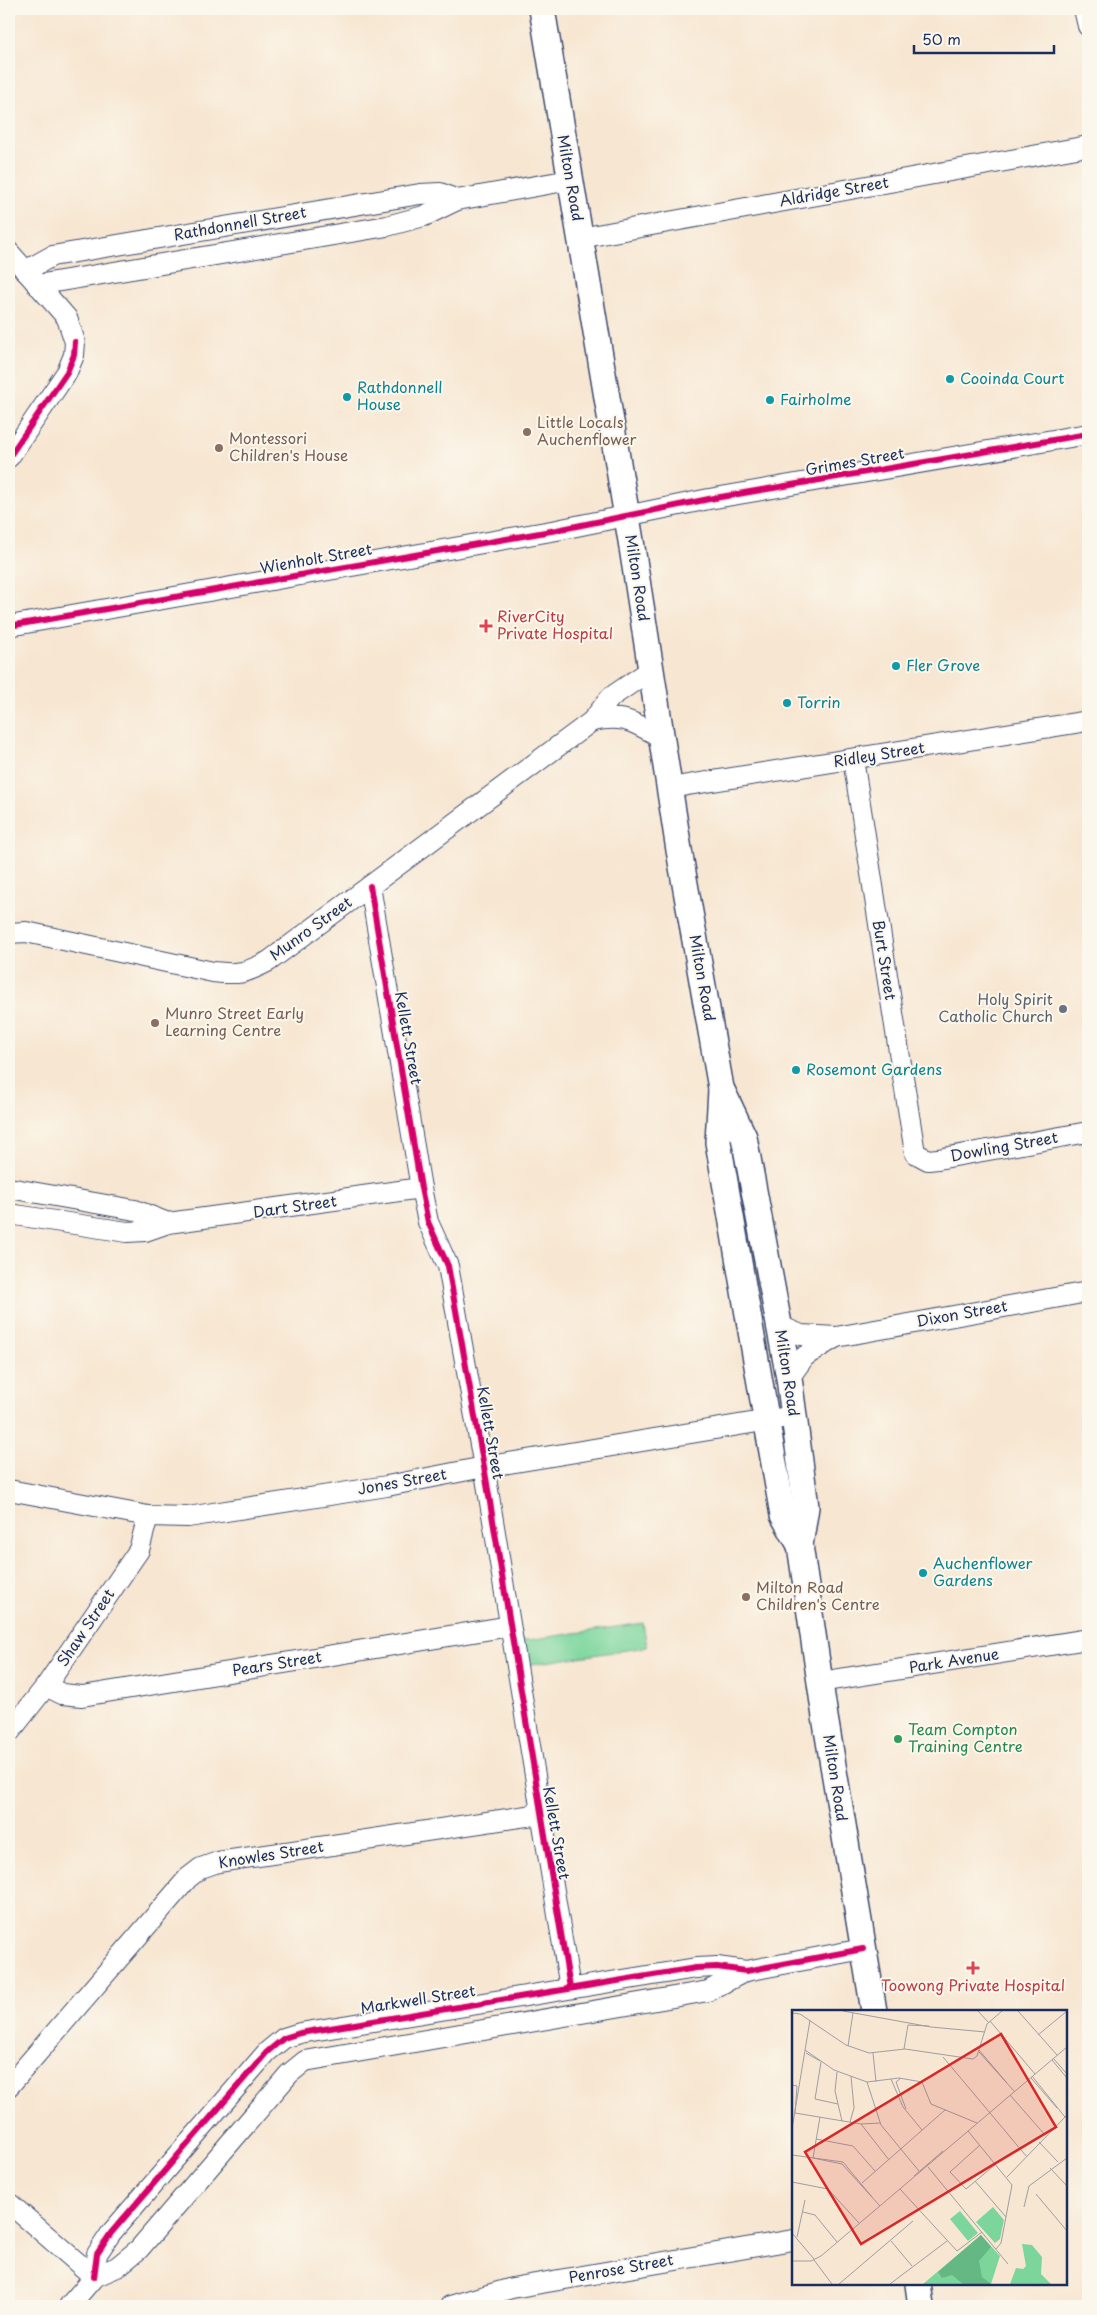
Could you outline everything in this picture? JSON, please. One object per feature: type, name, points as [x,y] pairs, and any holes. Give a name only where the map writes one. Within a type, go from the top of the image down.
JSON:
[{"type":"main road","name":"Milton Road","points":[[542,9],[627,515],[663,738],[669,788],[722,1088],[744,1137],[789,1378],[806,1508],[800,1545],[820,1682],[874,2010]]},
{"type":"main road","name":"Milton Road","points":[[722,1088],[718,1142],[783,1515],[800,1545]]},
{"type":"main road","points":[[918,2285],[921,2306]]},
{"type":"street","points":[[1084,9],[1088,26]]},
{"type":"street","name":"Aldridge Street","points":[[580,238],[1088,146]]},
{"type":"street","name":"Rathdonnell Street","points":[[31,278],[396,224],[424,216],[458,200],[570,180]]},
{"type":"street","name":"Rathdonnell Street","points":[[31,278],[52,256],[420,194],[440,193],[458,200]]},
{"type":"street","points":[[9,252],[67,318],[75,342],[74,355],[67,372],[9,456]]},
{"type":"street","name":"Grimes Street","points":[[627,515],[1088,434]]},
{"type":"street","name":"Wienholt Street","points":[[9,626],[548,531],[627,515]]},
{"type":"street","name":"Munro Street","points":[[9,933],[26,932],[213,972],[246,973],[269,960],[592,720],[611,697],[652,669]]},
{"type":"street","points":[[592,720],[612,717],[627,719],[663,738]]},
{"type":"street","name":"Ridley Street","points":[[669,788],[1088,721]]},
{"type":"street","name":"Burt Street","points":[[854,759],[913,1146],[920,1158]]},
{"type":"street","name":"Kellett Street","points":[[370,886],[420,1188],[428,1222],[448,1266],[484,1466],[570,1988]]},
{"type":"street","name":"Dowling Street","points":[[920,1158],[928,1160],[938,1159],[1088,1132]]},
{"type":"street","name":"Dart Street","points":[[9,1188],[135,1210],[168,1223]]},
{"type":"street","name":"Dart Street","points":[[9,1214],[128,1232],[145,1231],[168,1223],[420,1188]]},
{"type":"street","name":"Dixon Street","points":[[780,1326],[801,1335],[836,1337],[1088,1292]]},
{"type":"street","name":"Dixon Street","points":[[789,1378],[805,1356],[813,1349],[836,1337]]},
{"type":"street","name":"Jones Street","points":[[9,1490],[148,1516],[188,1517],[387,1486],[484,1466],[794,1416]]},
{"type":"street","name":"Shaw Street","points":[[9,1733],[46,1686],[139,1550],[148,1516]]},
{"type":"street","name":"Pears Street","points":[[46,1686],[62,1694],[82,1696],[510,1626]]},
{"type":"street","name":"Park Avenue","points":[[820,1682],[1088,1639]]},
{"type":"street","name":"Knowles Street","points":[[9,2086],[188,1878],[201,1868],[218,1862],[540,1814]]},
{"type":"street","name":"Markwell Street","points":[[94,2276],[97,2254],[111,2233],[267,2052],[284,2038],[300,2033],[408,2014],[696,1968],[746,1971],[863,1949]]},
{"type":"street","name":"Markwell Street","points":[[69,2306],[94,2276],[117,2267],[143,2245],[289,2074],[305,2061],[708,1991],[746,1971]]},
{"type":"street","points":[[9,2203],[94,2276]]},
{"type":"street","name":"Penrose Street","points":[[450,2306],[512,2288],[792,2240]]},
{"type":"green space","points":[[643,1623],[647,1647],[525,1665],[521,1641]]},
{"type":"cycle path","points":[[9,457],[67,372],[74,355],[75,342]]},
{"type":"cycle path","points":[[9,626],[557,530],[709,499],[1088,434]]},
{"type":"cycle path","points":[[370,886],[421,1188],[428,1222],[448,1266],[486,1478],[570,1988]]},
{"type":"cycle path","points":[[94,2277],[97,2254],[111,2233],[267,2052],[284,2038],[300,2033],[696,1968],[717,1967],[746,1971],[863,1949]]},
{"type":"place","name":"Cooinda Court","points":[[950,379]]},
{"type":"place","name":"Rathdonnell House","points":[[347,397]]},
{"type":"place","name":"Fairholme","points":[[770,400]]},
{"type":"place","name":"Little Locals Auchenflower","points":[[527,432]]},
{"type":"place","name":"Montessori Children's House","points":[[219,448]]},
{"type":"place","name":"RiverCity Private Hospital","points":[[486,626]]},
{"type":"place","name":"Fler Grove","points":[[896,666]]},
{"type":"place","name":"Torrin","points":[[787,703]]},
{"type":"place","name":"Holy Spirit Catholic Church","points":[[1063,1009]]},
{"type":"place","name":"Munro Street Early Learning Centre","points":[[155,1023]]},
{"type":"place","name":"Rosemont Gardens","points":[[796,1070]]},
{"type":"place","name":"Auchenflower Gardens","points":[[923,1573]]},
{"type":"place","name":"Milton Road Children's Centre","points":[[746,1597]]},
{"type":"place","name":"Team Compton Training Centre","points":[[898,1739]]},
{"type":"place","name":"Toowong Private Hospital","points":[[973,1968]]}]
